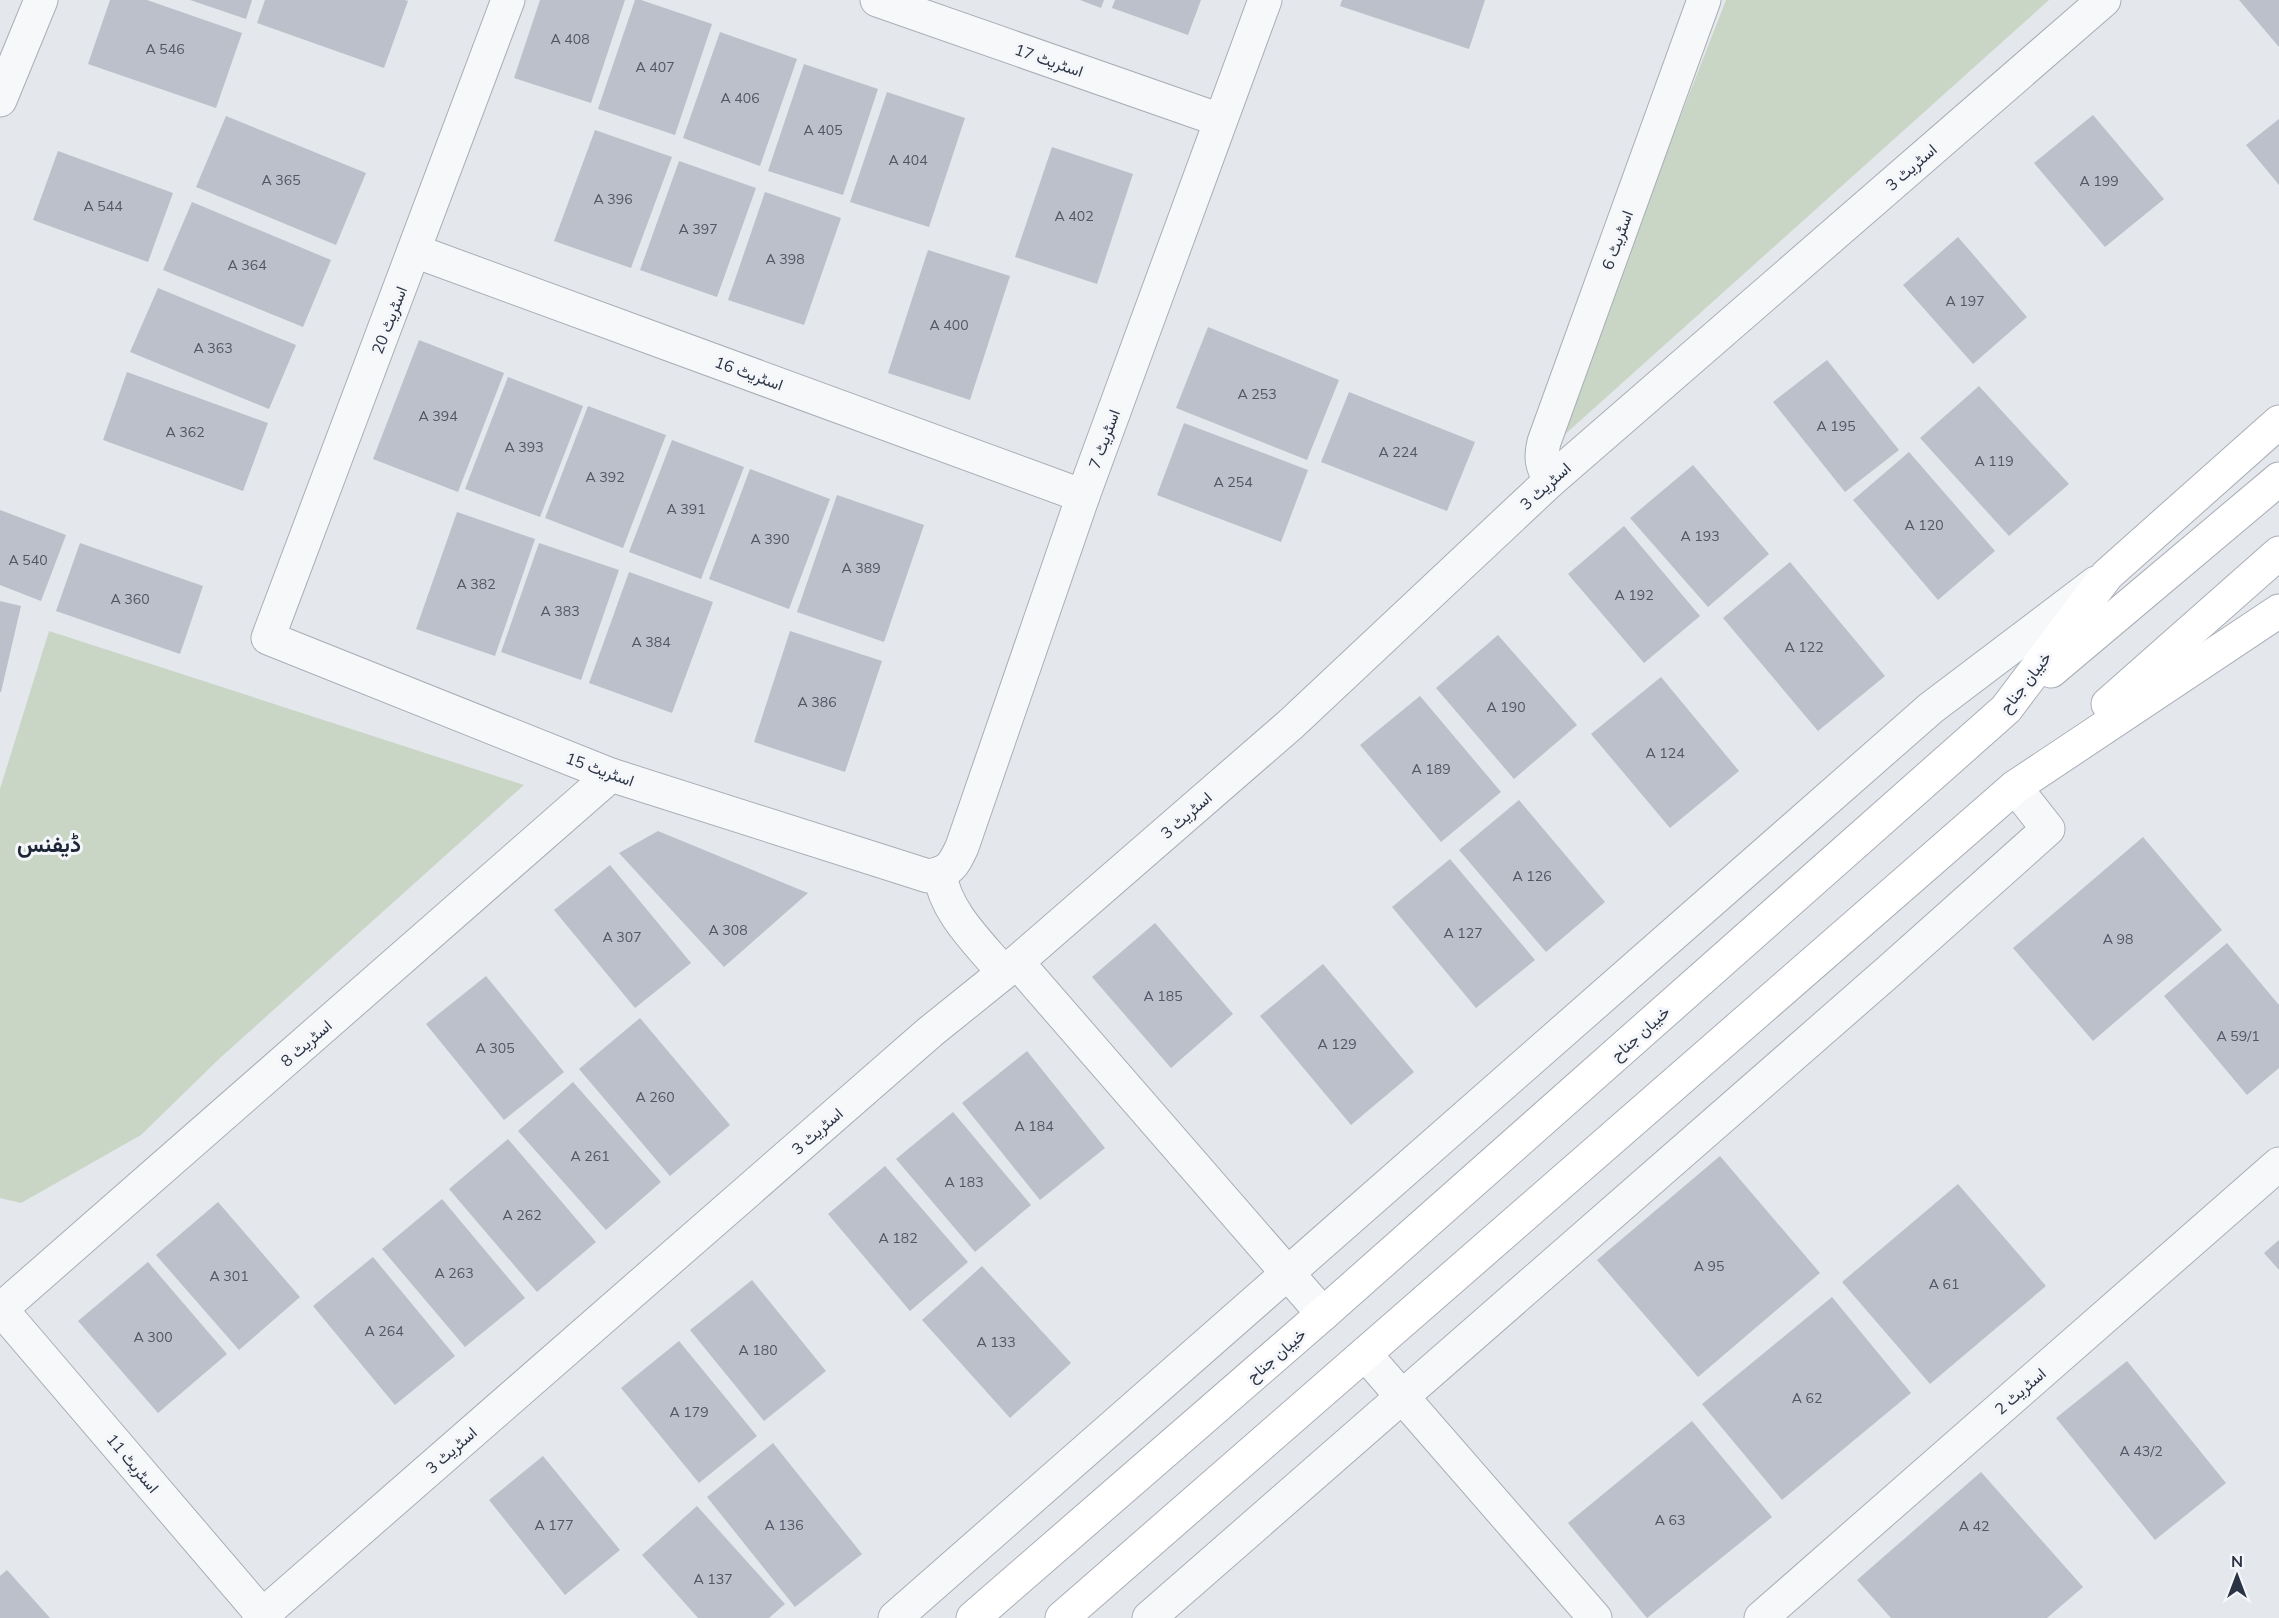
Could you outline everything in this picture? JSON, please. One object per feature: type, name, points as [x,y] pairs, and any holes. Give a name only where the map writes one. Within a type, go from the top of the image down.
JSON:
[{"type":"main road","name":"خیبان جناح","points":[[973,1618],[1323,1314],[2006,709],[2107,575],[2279,422]]},
{"type":"main road","points":[[2006,709],[2279,479]]},
{"type":"main road","points":[[1062,1618],[2279,553]]},
{"type":"main road","points":[[2015,786],[2279,611]]},
{"type":"street","points":[[0,100],[41,0]]},
{"type":"street","name":"اسٹریٹ 20","points":[[268,638],[508,0]]},
{"type":"street","name":"اسٹریٹ 17","points":[[877,0],[1220,120]]},
{"type":"street","name":"اسٹریٹ 7","points":[[940,874],[949,869],[962,847],[1083,496],[1265,0]]},
{"type":"street","name":"اسٹریٹ 6","points":[[1550,481],[1542,467],[1541,455],[1544,442],[1704,0]]},
{"type":"street","name":"اسٹریٹ 3","points":[[262,1617],[930,1032],[1010,967],[1291,724],[1550,481],[2104,0]]},
{"type":"street","name":"اسٹریٹ 16","points":[[415,251],[1083,496]]},
{"type":"street","points":[[896,1618],[1930,708],[2107,575]]},
{"type":"street","name":"اسٹریٹ 15","points":[[268,638],[611,775],[909,871],[928,876],[940,874]]},
{"type":"street","name":"اسٹریٹ 8","points":[[0,1309],[611,775]]},
{"type":"street","points":[[1149,1618],[1889,971],[2048,829],[2015,786]]},
{"type":"street","points":[[940,874],[952,910],[1010,967],[1323,1314]]},
{"type":"street","name":"اسٹریٹ 2","points":[[1761,1618],[2279,1164]]},
{"type":"street","name":"اسٹریٹ 11","points":[[0,1309],[262,1617]]},
{"type":"street","points":[[1365,1354],[1595,1618]]},
{"type":"green space","points":[[1726,0],[2049,0],[1552,446]]},
{"type":"green space","points":[[49,631],[524,785],[220,1058],[141,1135],[21,1203],[0,1198],[0,789]]},
{"type":"building","points":[[110,0],[147,0],[242,33],[216,108],[88,64]]},
{"type":"building","points":[[190,0],[252,0],[246,19]]},
{"type":"building","points":[[265,0],[408,1],[384,68],[257,23]]},
{"type":"building","points":[[540,0],[625,0],[591,103],[514,78]]},
{"type":"building","points":[[635,0],[712,24],[675,135],[598,109]]},
{"type":"building","points":[[1080,0],[1104,0],[1101,8]]},
{"type":"building","points":[[1115,0],[1201,0],[1188,35],[1112,8]]},
{"type":"building","points":[[1342,0],[1485,0],[1469,49],[1340,6]]},
{"type":"building","points":[[2239,0],[2279,0],[2279,47]]},
{"type":"building","points":[[720,32],[797,59],[760,166],[683,138]]},
{"type":"building","points":[[804,64],[878,89],[843,195],[768,171]]},
{"type":"building","points":[[887,92],[965,118],[929,227],[850,202]]},
{"type":"building","points":[[2093,115],[2164,199],[2105,247],[2034,163]]},
{"type":"building","points":[[226,116],[366,173],[336,245],[196,187]]},
{"type":"building","points":[[2279,119],[2279,185],[2246,145]]},
{"type":"building","points":[[595,130],[672,157],[631,268],[554,241]]},
{"type":"building","points":[[1052,147],[1133,174],[1097,284],[1015,257]]},
{"type":"building","points":[[58,151],[173,193],[148,262],[33,220]]},
{"type":"building","points":[[679,161],[756,188],[717,297],[640,270]]},
{"type":"building","points":[[765,192],[841,218],[804,325],[728,300]]},
{"type":"building","points":[[192,202],[331,260],[303,327],[163,270]]},
{"type":"building","points":[[1958,237],[2027,317],[1973,364],[1903,285]]},
{"type":"building","points":[[928,250],[1010,276],[970,400],[888,373]]},
{"type":"building","points":[[158,288],[296,345],[269,409],[130,352]]},
{"type":"building","points":[[1208,327],[1339,380],[1307,460],[1176,408]]},
{"type":"building","points":[[419,340],[504,373],[458,492],[373,459]]},
{"type":"building","points":[[1827,360],[1899,450],[1845,492],[1773,402]]},
{"type":"building","points":[[127,372],[268,423],[243,491],[103,440]]},
{"type":"building","points":[[508,377],[583,406],[540,517],[465,489]]},
{"type":"building","points":[[1979,386],[2069,484],[2009,536],[1920,438]]},
{"type":"building","points":[[1349,392],[1475,442],[1447,511],[1321,462]]},
{"type":"building","points":[[588,406],[666,435],[623,548],[545,518]]},
{"type":"building","points":[[1184,423],[1308,470],[1281,542],[1157,495]]},
{"type":"building","points":[[672,440],[744,467],[701,579],[629,552]]},
{"type":"building","points":[[1909,452],[1995,551],[1938,600],[1853,500]]},
{"type":"building","points":[[1693,465],[1769,554],[1708,607],[1630,518]]},
{"type":"building","points":[[750,469],[830,499],[789,609],[709,579]]},
{"type":"building","points":[[837,495],[924,525],[884,642],[797,612]]},
{"type":"building","points":[[0,510],[66,535],[41,601],[0,585]]},
{"type":"building","points":[[457,512],[535,539],[495,656],[416,629]]},
{"type":"building","points":[[1624,526],[1700,616],[1644,663],[1568,574]]},
{"type":"building","points":[[80,543],[203,586],[180,654],[56,611]]},
{"type":"building","points":[[539,543],[619,570],[581,680],[501,652]]},
{"type":"building","points":[[1790,562],[1885,676],[1818,731],[1723,618]]},
{"type":"building","points":[[629,572],[713,602],[672,713],[589,683]]},
{"type":"building","points":[[0,601],[21,606],[1,692],[0,692]]},
{"type":"building","points":[[790,631],[882,661],[845,772],[754,742]]},
{"type":"building","points":[[1498,635],[1577,725],[1514,779],[1436,688]]},
{"type":"building","points":[[1661,677],[1739,771],[1670,828],[1591,734]]},
{"type":"building","points":[[1420,696],[1501,792],[1441,842],[1360,745]]},
{"type":"building","points":[[1519,800],[1605,902],[1546,952],[1459,850]]},
{"type":"building","points":[[658,831],[808,893],[724,967],[619,853]]},
{"type":"building","points":[[2143,837],[2222,930],[2093,1041],[2013,948]]},
{"type":"building","points":[[1450,859],[1535,960],[1476,1008],[1392,907]]},
{"type":"building","points":[[610,865],[691,963],[635,1008],[554,910]]},
{"type":"building","points":[[1155,923],[1233,1014],[1171,1068],[1092,977]]},
{"type":"building","points":[[2227,943],[2279,1005],[2279,1068],[2247,1095],[2164,996]]},
{"type":"building","points":[[1323,964],[1414,1072],[1351,1125],[1260,1016]]},
{"type":"building","points":[[486,976],[564,1072],[504,1120],[426,1024]]},
{"type":"building","points":[[640,1018],[730,1125],[670,1176],[579,1069]]},
{"type":"building","points":[[1027,1051],[1105,1148],[1040,1200],[962,1103]]},
{"type":"building","points":[[573,1082],[661,1182],[606,1230],[518,1131]]},
{"type":"building","points":[[953,1112],[1031,1205],[975,1252],[896,1159]]},
{"type":"building","points":[[508,1139],[596,1242],[537,1292],[449,1189]]},
{"type":"building","points":[[1720,1156],[1820,1273],[1698,1377],[1597,1260]]},
{"type":"building","points":[[885,1166],[968,1262],[910,1311],[828,1214]]},
{"type":"building","points":[[1958,1184],[2046,1286],[1930,1384],[1842,1282]]},
{"type":"building","points":[[442,1199],[525,1298],[465,1347],[382,1249]]},
{"type":"building","points":[[218,1202],[300,1297],[239,1350],[156,1255]]},
{"type":"building","points":[[2279,1240],[2279,1270],[2264,1253]]},
{"type":"building","points":[[373,1257],[455,1356],[395,1405],[313,1306]]},
{"type":"building","points":[[148,1262],[227,1354],[158,1413],[78,1321]]},
{"type":"building","points":[[982,1266],[1071,1363],[1010,1418],[922,1320]]},
{"type":"building","points":[[752,1280],[826,1371],[764,1421],[690,1330]]},
{"type":"building","points":[[1832,1297],[1911,1393],[1782,1500],[1702,1404]]},
{"type":"building","points":[[679,1341],[757,1436],[699,1483],[621,1388]]},
{"type":"building","points":[[2127,1361],[2226,1483],[2155,1540],[2056,1418]]},
{"type":"building","points":[[1692,1421],[1772,1517],[1647,1618],[1568,1523]]},
{"type":"building","points":[[773,1443],[862,1554],[795,1607],[707,1497]]},
{"type":"building","points":[[543,1456],[620,1550],[565,1595],[489,1500]]},
{"type":"building","points":[[1981,1472],[2083,1587],[2047,1618],[1891,1618],[1857,1580]]},
{"type":"building","points":[[697,1506],[785,1604],[769,1618],[698,1618],[642,1555]]},
{"type":"building","points":[[7,1570],[50,1618],[0,1618],[0,1576]]},
{"type":"district","name":"ڈیفنس","points":[[49,844]]}]
